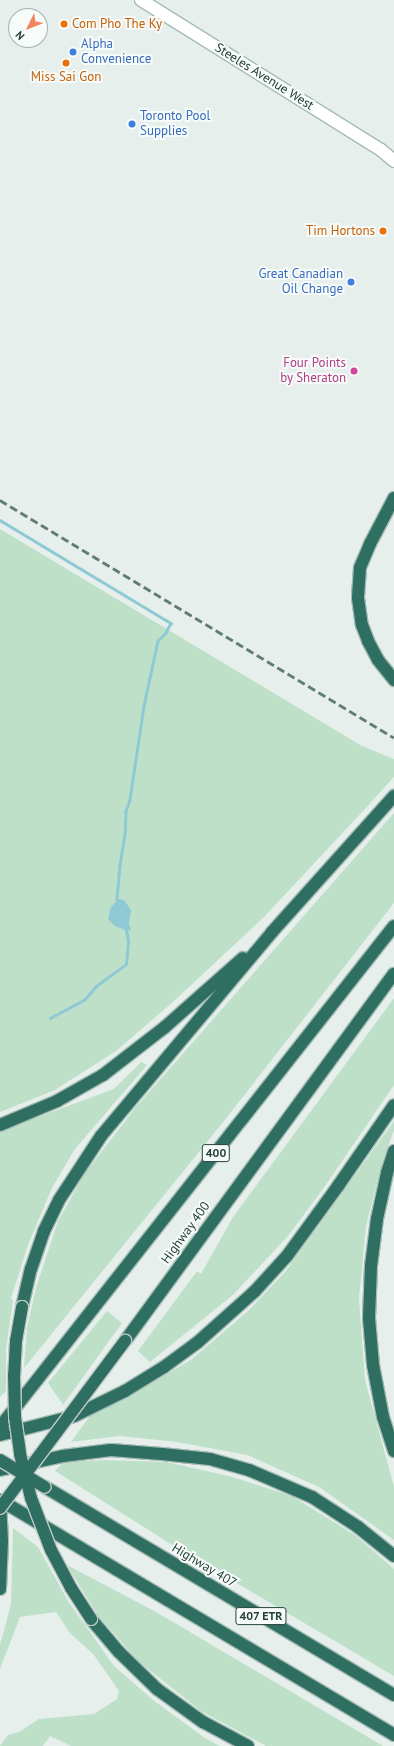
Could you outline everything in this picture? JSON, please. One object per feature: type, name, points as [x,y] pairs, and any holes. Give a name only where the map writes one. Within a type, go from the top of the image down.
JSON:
[{"type":"highway","points":[[394,498],[370,544],[360,568],[358,598],[362,625],[368,641],[378,660],[394,680]]},
{"type":"highway","points":[[248,1746],[203,1722],[157,1689],[119,1652],[91,1619],[71,1588],[51,1550],[31,1498],[20,1454],[15,1417],[14,1374],[16,1341],[31,1269],[44,1231],[59,1200],[78,1169],[127,1103],[272,932],[394,796]]},
{"type":"highway","name":"Highway 400","points":[[0,1427],[394,926]]},
{"type":"highway","points":[[0,1125],[57,1101],[103,1075],[165,1027],[272,932]]},
{"type":"highway","name":"Highway 400","points":[[0,1508],[125,1341],[394,974]]},
{"type":"highway","points":[[0,1435],[74,1416],[158,1371],[198,1342],[255,1291],[287,1256],[334,1192],[394,1105]]},
{"type":"highway","points":[[394,1151],[387,1173],[377,1219],[371,1266],[369,1318],[373,1365],[383,1417],[394,1451]]},
{"type":"highway","points":[[0,1470],[63,1456],[111,1450],[210,1459],[249,1470],[312,1497],[358,1527],[394,1556]]},
{"type":"highway","name":"Highway 407","points":[[0,1460],[394,1696]]},
{"type":"highway","points":[[0,1501],[2,1541],[0,1589]]},
{"type":"highway","name":"407 ETR","points":[[0,1501],[394,1735]]},
{"type":"main road","name":"Steeles Avenue West","points":[[141,0],[392,157]]},
{"type":"green space","points":[[0,529],[362,746],[394,759],[394,777],[264,917],[173,1002],[116,1051],[55,1090],[0,1112]]},
{"type":"green space","points":[[394,813],[394,903],[224,1121],[24,1368],[27,1328],[36,1288],[58,1221],[85,1173],[136,1107]]},
{"type":"green space","points":[[394,998],[394,1085],[323,1189],[288,1236],[234,1294],[150,1362],[138,1351],[197,1271],[201,1274],[233,1217]]},
{"type":"green space","points":[[141,1062],[147,1065],[75,1149],[52,1188],[28,1245],[11,1298],[13,1301],[6,1349],[6,1391],[0,1397],[0,1131],[114,1089]]},
{"type":"green space","points":[[394,1121],[394,1130],[383,1160],[366,1226],[359,1298],[365,1380],[394,1487],[394,1540],[319,1487],[247,1455],[177,1442],[120,1436],[71,1442],[90,1416],[127,1398],[192,1359],[248,1311],[285,1272]]},
{"type":"green space","points":[[107,1311],[122,1323],[63,1405],[48,1383]]},
{"type":"green space","points":[[104,1460],[166,1462],[229,1476],[292,1496],[356,1536],[394,1569],[394,1676],[174,1546],[55,1471],[63,1462]]},
{"type":"green space","points":[[13,1528],[38,1547],[68,1601],[114,1666],[153,1700],[205,1738],[220,1746],[71,1746],[50,1736],[43,1746],[0,1746],[8,1735],[19,1732],[39,1719],[94,1714],[117,1699],[119,1691],[94,1655],[70,1633],[56,1612],[20,1617],[0,1669],[0,1645],[11,1604]]},
{"type":"green space","points":[[67,1565],[156,1612],[383,1746],[266,1746],[201,1711],[138,1661],[97,1614]]},
{"type":"water","points":[[119,899],[124,900],[131,910],[129,924],[131,929],[128,931],[115,926],[108,919],[111,907]]},
{"type":"waterway","points":[[0,520],[171,623],[166,633],[158,641],[144,706],[130,800],[126,811],[125,834],[120,865],[117,900]]},
{"type":"waterway","points":[[50,1018],[84,1000],[96,986],[126,964],[128,941],[126,930]]},
{"type":"railway","points":[[0,500],[394,738]]},
{"type":"place","name":"Com Pho The Ky","points":[[64,24]]},
{"type":"place","name":"Alpha Convenience","points":[[73,52]]},
{"type":"place","name":"Miss Sai Gon","points":[[66,63]]},
{"type":"place","name":"Toronto Pool Supplies","points":[[132,124]]},
{"type":"place","name":"Tim Hortons","points":[[383,231]]},
{"type":"place","name":"Great Canadian Oil Change","points":[[351,282]]},
{"type":"place","name":"Four Points by Sheraton","points":[[354,371]]}]
